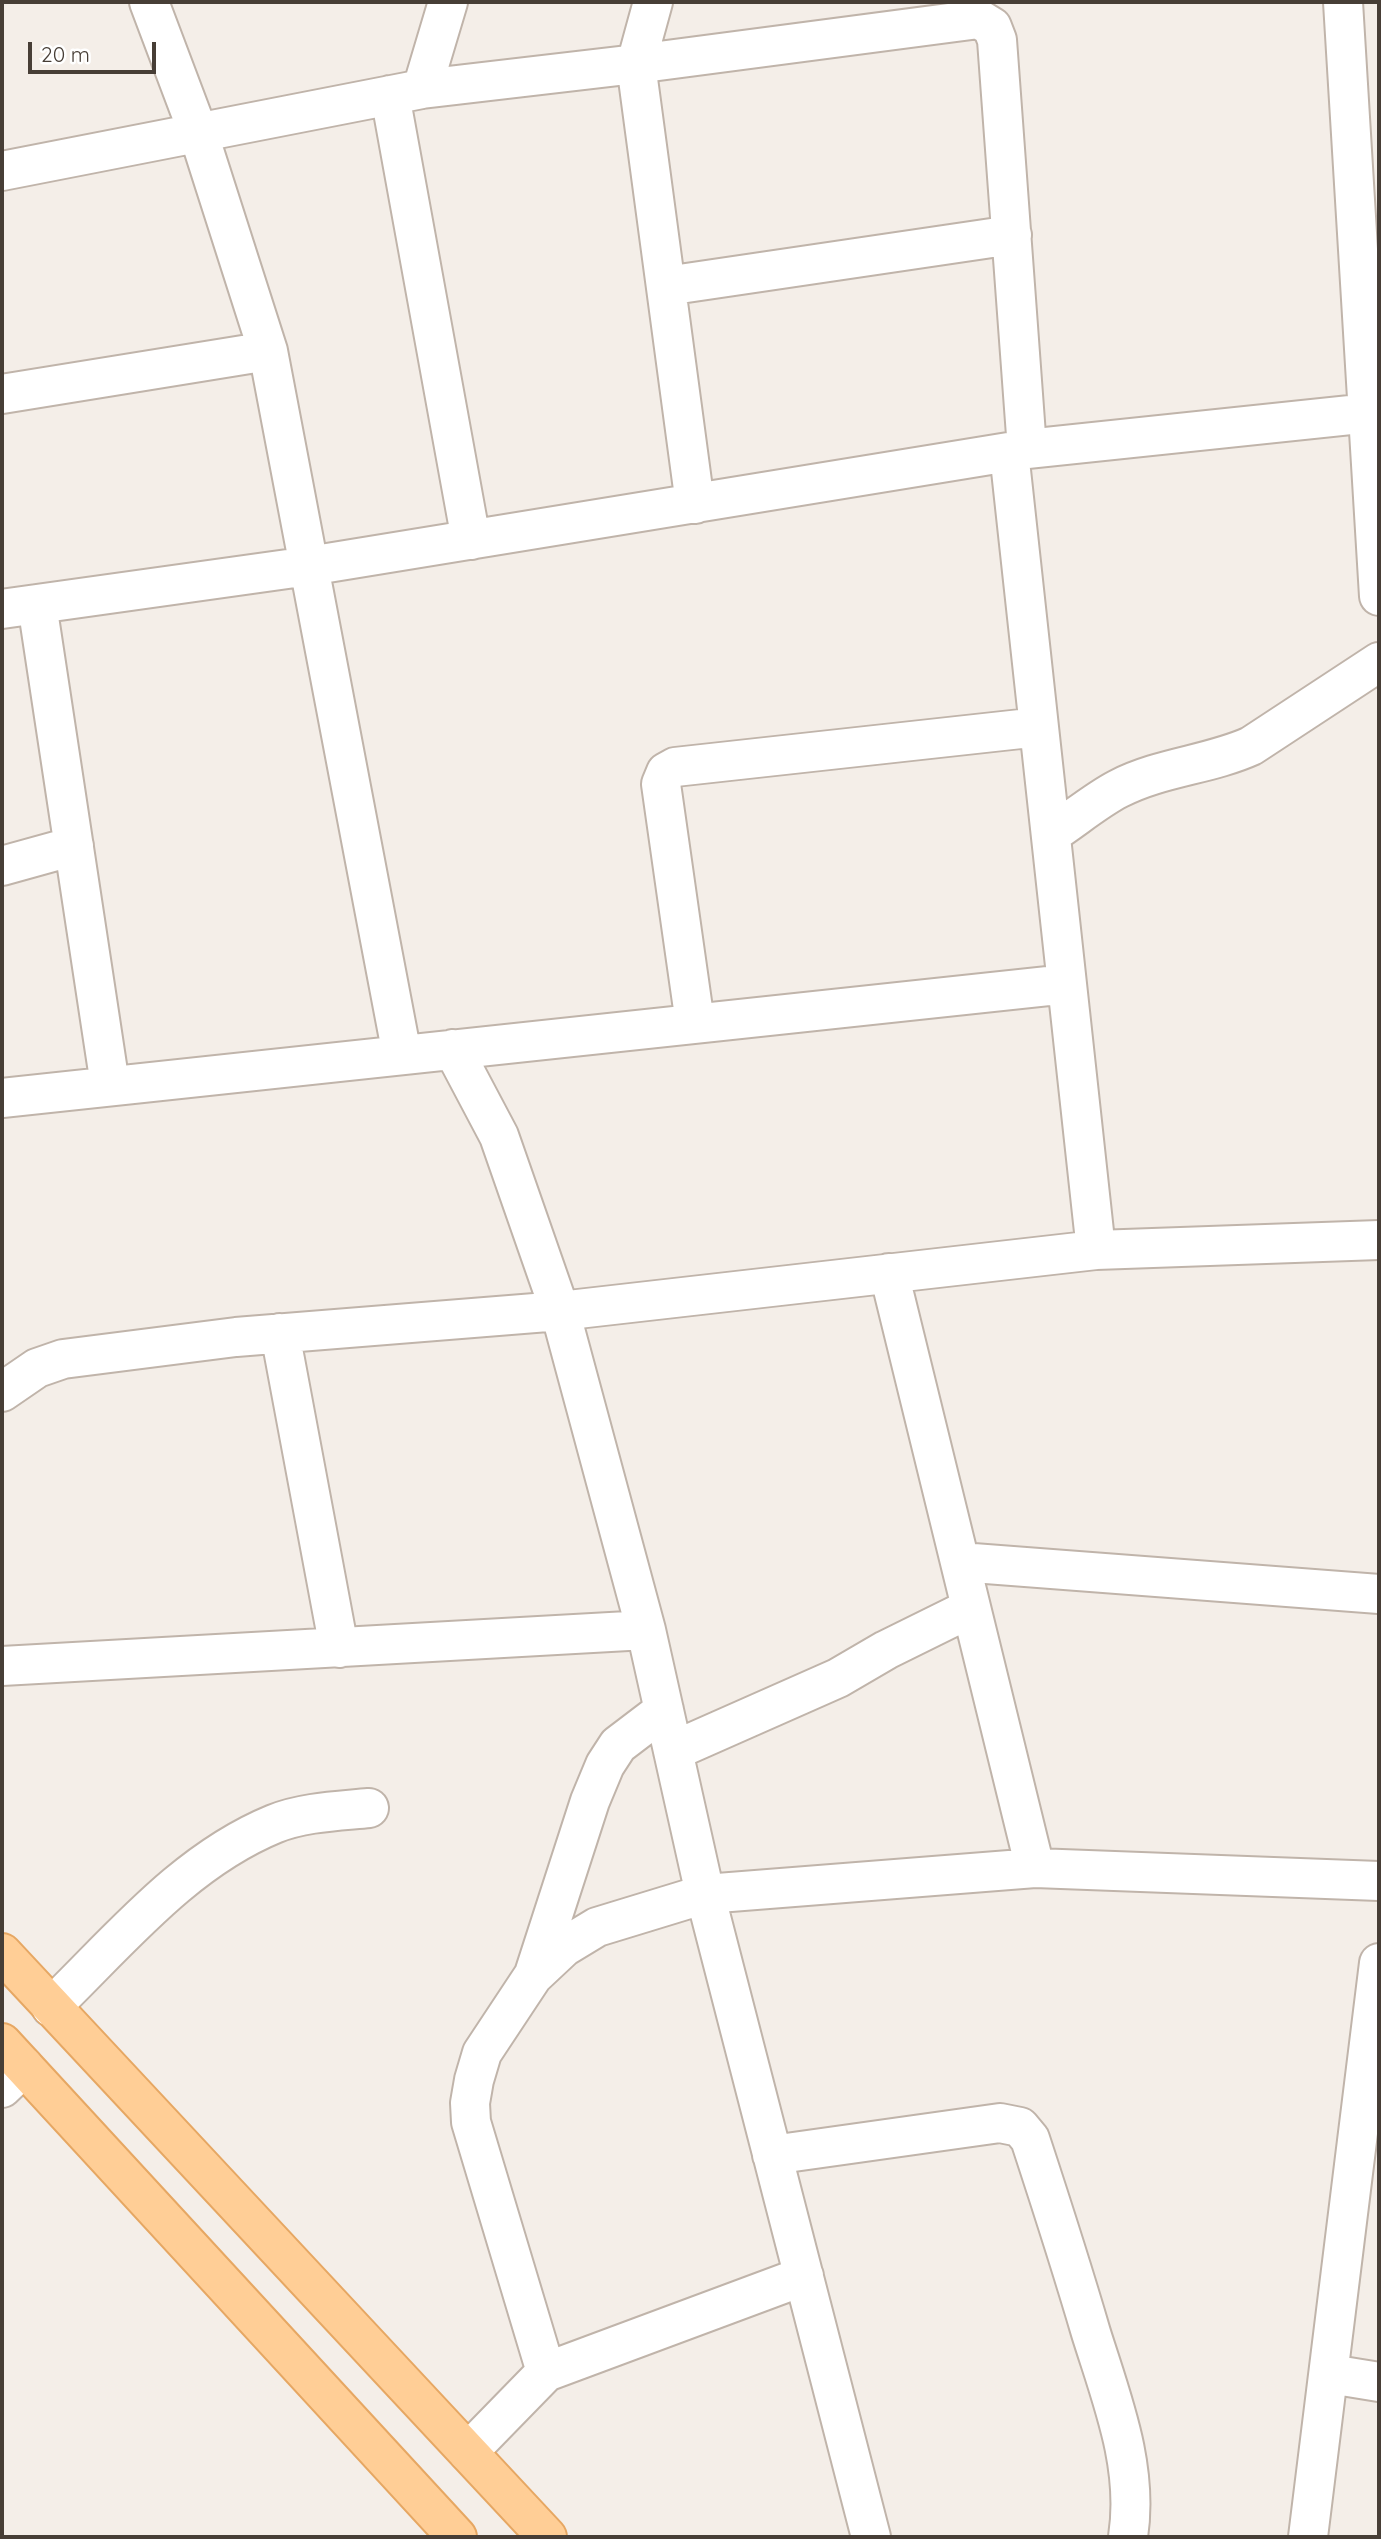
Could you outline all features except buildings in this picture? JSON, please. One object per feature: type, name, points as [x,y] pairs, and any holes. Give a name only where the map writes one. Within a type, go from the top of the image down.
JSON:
[{"type":"main road","points":[[2,1953],[547,2537]]},
{"type":"main road","points":[[9,2066],[457,2537]]},
{"type":"street","points":[[149,2],[198,132],[268,351],[402,1055]]},
{"type":"street","points":[[448,2],[406,92],[471,540]]},
{"type":"street","points":[[653,2],[636,64],[695,504]]},
{"type":"street","points":[[1343,2],[1370,294],[1379,596]]},
{"type":"street","points":[[2,171],[406,92],[979,19],[992,27],[997,40],[1012,235],[1018,451],[1039,727],[1096,1250]]},
{"type":"street","points":[[666,286],[1012,235]]},
{"type":"street","points":[[2,394],[268,351]]},
{"type":"street","points":[[110,1085],[74,846],[19,606],[309,566],[1018,451],[1373,413]]},
{"type":"street","points":[[1051,834],[1118,789],[1175,767],[1234,753],[1251,746],[1379,662]]},
{"type":"street","points":[[695,1023],[661,784],[666,772],[675,767],[1039,727]]},
{"type":"street","points":[[2,866],[74,846]]},
{"type":"street","points":[[2,1098],[1067,984]]},
{"type":"street","points":[[453,1049],[499,1136],[560,1311],[646,1630],[705,1894],[871,2537]]},
{"type":"street","points":[[4,1386],[37,1368],[63,1359],[279,1333],[560,1311],[1096,1250],[1379,1240]]},
{"type":"street","points":[[889,1273],[1035,1868]]},
{"type":"street","points":[[279,1333],[339,1648]]},
{"type":"street","points":[[960,1562],[1379,1594]]},
{"type":"street","points":[[673,1751],[838,1678],[886,1650],[971,1608]]},
{"type":"street","points":[[2,1666],[646,1630]]},
{"type":"street","points":[[533,1976],[590,1801],[605,1765],[618,1745],[664,1710]]},
{"type":"street","points":[[51,2007],[178,1882],[219,1851],[276,1823],[322,1813],[369,1808]]},
{"type":"street","points":[[546,2372],[471,2122],[470,2103],[482,2053],[533,1976],[564,1947],[597,1927],[705,1894],[1035,1868],[1379,1881]]},
{"type":"street","points":[[1308,2537],[1371,2093],[1379,1963]]},
{"type":"street","points":[[772,2155],[1000,2123],[1020,2127],[1030,2138],[1129,2463],[1131,2496],[1128,2537]]},
{"type":"street","points":[[468,2452],[546,2372],[804,2276]]},
{"type":"street","points":[[1330,2374],[1379,2382]]}]
